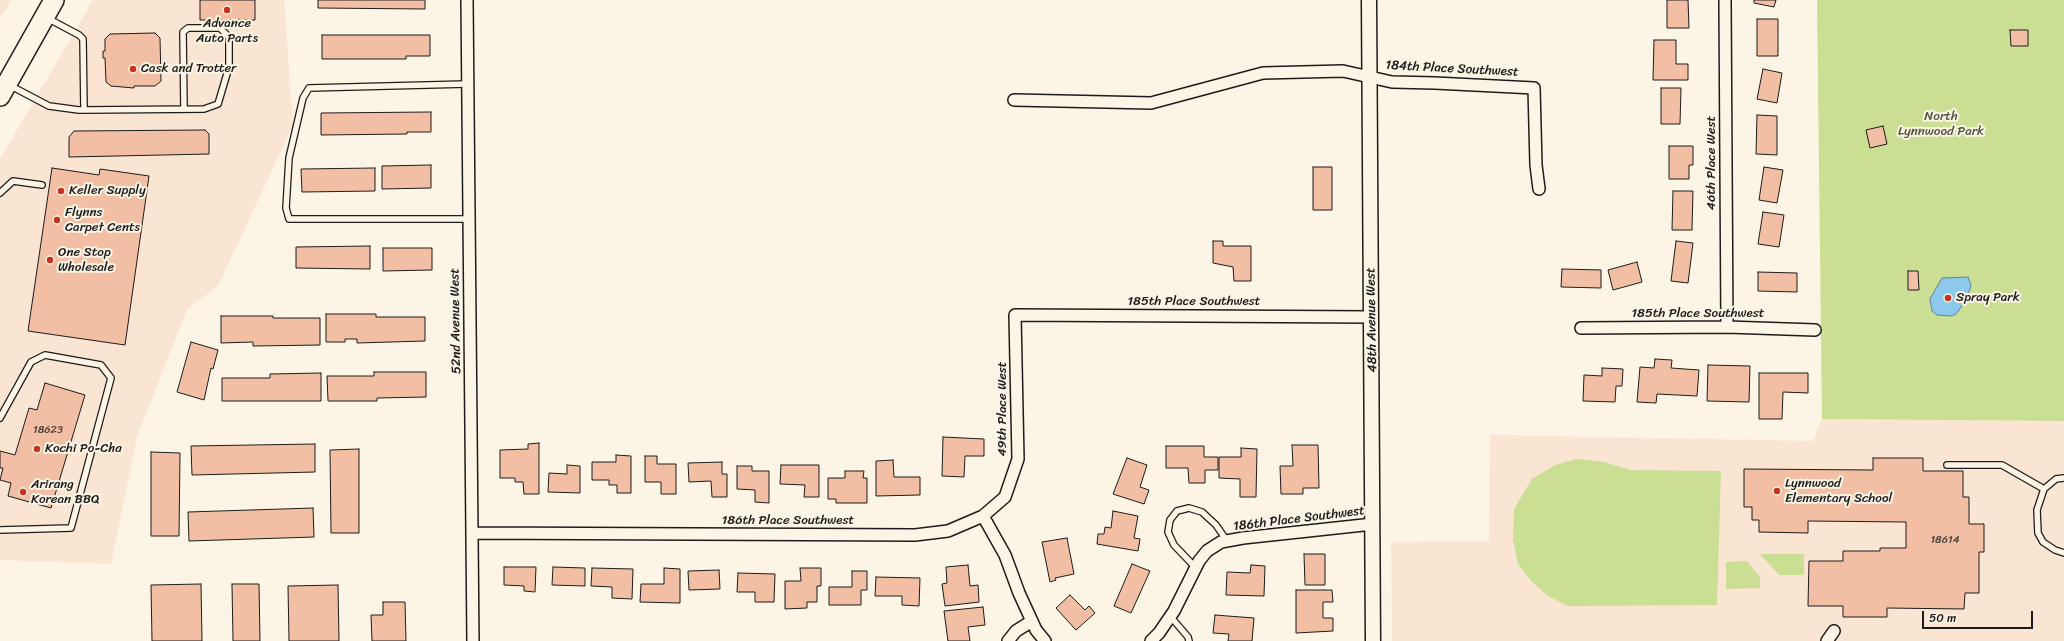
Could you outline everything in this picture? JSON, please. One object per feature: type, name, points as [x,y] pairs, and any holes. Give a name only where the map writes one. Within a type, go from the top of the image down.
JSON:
[{"type":"highway","points":[[3,90],[54,0]]},
{"type":"street","name":"52nd Avenue West","points":[[466,0],[473,641]]},
{"type":"street","name":"48th Avenue West","points":[[1369,0],[1368,77],[1372,317],[1374,641]]},
{"type":"street","name":"46th Place West","points":[[1725,0],[1727,327]]},
{"type":"street","name":"184th Place Southwest","points":[[1014,100],[1151,103],[1263,73],[1343,71],[1392,82],[1534,88],[1536,165],[1539,189]]},
{"type":"street","name":"185th Place Southwest","points":[[1015,315],[1372,317]]},
{"type":"street","name":"49th Place West","points":[[983,516],[1005,497],[1018,459],[1015,315]]},
{"type":"street","name":"185th Place Southwest","points":[[1581,328],[1727,327],[1815,330]]},
{"type":"street","name":"186th Place Southwest","points":[[473,533],[915,535],[948,531],[983,516]]},
{"type":"street","points":[[983,516],[1005,555],[1032,621],[1045,641]]},
{"type":"street","name":"186th Place Southwest","points":[[1150,641],[1160,633],[1207,551],[1221,542],[1243,538],[1373,524]]},
{"type":"street","points":[[1008,641],[1016,631],[1032,621]]},
{"type":"street","points":[[1827,641],[1834,631]]},
{"type":"lane","points":[[45,17],[79,35],[83,39],[84,110]]},
{"type":"lane","points":[[3,90],[49,106],[84,110],[204,109],[218,104],[229,67],[230,38],[220,28],[188,28],[183,32],[184,109]]},
{"type":"lane","points":[[467,84],[309,88],[303,98],[289,158],[286,208],[289,219],[469,219]]},
{"type":"lane","points":[[0,193],[13,181],[42,185]]},
{"type":"lane","points":[[0,418],[32,362],[45,355],[101,365],[111,378],[71,528],[0,530]]},
{"type":"lane","points":[[1947,465],[2002,466],[2044,489]]},
{"type":"lane","points":[[2064,478],[2056,480],[2044,489],[2039,500],[2037,510],[2038,533],[2043,542],[2054,550],[2064,552]]},
{"type":"lane","name":"186th Place Southwest","points":[[1196,568],[1174,545],[1168,532],[1170,520],[1177,511],[1189,508],[1202,512],[1216,525],[1227,541]]},
{"type":"lane","points":[[1170,616],[1188,637],[1189,641]]},
{"type":"shaded area","points":[[0,0],[11,0],[0,19]]},
{"type":"shaded area","points":[[93,0],[284,0],[293,125],[218,286],[187,309],[137,437],[111,564],[0,560],[0,159]]},
{"type":"shaded area","name":"Lynnwood Elementary School","points":[[1822,419],[2064,421],[2064,641],[1392,641],[1391,542],[1489,541],[1490,435],[1813,441]]},
{"type":"green space","name":"North Lynnwood Park","points":[[1817,0],[2064,0],[2064,421],[1822,419]]},
{"type":"green space","points":[[1577,459],[1604,462],[1631,470],[1721,471],[1717,605],[1568,606],[1548,596],[1531,581],[1518,564],[1513,540],[1514,509],[1532,479],[1555,465]]},
{"type":"green space","points":[[1760,554],[1804,554],[1804,575],[1779,575]]},
{"type":"green space","points":[[1747,561],[1760,577],[1760,588],[1726,589],[1726,562]]},
{"type":"water","name":"Spray Park","points":[[1968,277],[1971,285],[1969,292],[1965,296],[1964,303],[1956,314],[1951,316],[1937,315],[1932,311],[1930,299],[1942,278]]},
{"type":"building","name":"Advance Auto Parts","points":[[200,0],[255,0],[255,20],[200,20]]},
{"type":"building","points":[[318,0],[425,0],[425,9],[318,8]]},
{"type":"building","points":[[1667,0],[1688,0],[1689,28],[1667,28]]},
{"type":"building","points":[[1754,0],[1776,0],[1774,7],[1754,3]]},
{"type":"building","points":[[1757,19],[1778,19],[1778,56],[1757,56]]},
{"type":"building","points":[[2010,30],[2028,30],[2028,46],[2011,46]]},
{"type":"building","name":"Cask and Trotter","points":[[155,33],[160,38],[161,81],[155,86],[134,86],[134,88],[111,86],[106,82],[105,58],[103,58],[103,51],[105,51],[105,39],[110,34]]},
{"type":"building","points":[[322,35],[430,35],[430,56],[406,56],[406,59],[322,59]]},
{"type":"building","points":[[1654,40],[1676,40],[1676,64],[1688,64],[1688,80],[1653,80]]},
{"type":"building","points":[[1763,69],[1782,73],[1777,103],[1757,99]]},
{"type":"building","points":[[1661,88],[1681,88],[1680,124],[1661,124]]},
{"type":"building","points":[[431,112],[431,132],[407,132],[407,134],[321,135],[321,113]]},
{"type":"building","points":[[1757,115],[1777,116],[1777,155],[1756,154]]},
{"type":"building","points":[[1883,126],[1887,144],[1870,148],[1866,130]]},
{"type":"building","points":[[205,130],[209,134],[209,154],[69,157],[69,137],[74,131]]},
{"type":"building","points":[[1669,146],[1693,146],[1693,165],[1689,165],[1689,179],[1669,179]]},
{"type":"building","points":[[431,165],[431,188],[382,189],[382,166]]},
{"type":"building","points":[[1313,167],[1332,167],[1332,210],[1313,210]]},
{"type":"building","points":[[1764,167],[1783,170],[1777,203],[1759,200]]},
{"type":"building","points":[[52,168],[99,175],[100,169],[149,176],[125,345],[28,331]]},
{"type":"building","points":[[375,168],[375,191],[302,192],[301,169]]},
{"type":"building","points":[[1673,191],[1693,191],[1692,230],[1672,230]]},
{"type":"building","points":[[1763,212],[1784,215],[1779,247],[1758,244]]},
{"type":"building","points":[[1213,241],[1223,241],[1223,246],[1251,246],[1251,281],[1234,281],[1233,267],[1213,263]]},
{"type":"building","points":[[1676,241],[1693,243],[1688,283],[1671,281]]},
{"type":"building","points":[[370,246],[370,269],[296,268],[296,247]]},
{"type":"building","points":[[383,248],[432,248],[432,270],[383,271]]},
{"type":"building","points":[[1637,262],[1642,282],[1613,290],[1608,270]]},
{"type":"building","points":[[1562,269],[1601,270],[1601,288],[1561,287]]},
{"type":"building","points":[[1908,271],[1918,271],[1919,290],[1908,290]]},
{"type":"building","points":[[1758,272],[1797,273],[1797,292],[1758,291]]},
{"type":"building","points":[[326,314],[376,314],[376,317],[425,317],[425,341],[357,343],[357,339],[345,339],[345,342],[326,342]]},
{"type":"building","points":[[221,316],[320,318],[320,345],[253,346],[253,342],[221,343]]},
{"type":"building","points":[[191,342],[218,350],[213,369],[211,368],[204,400],[177,392]]},
{"type":"building","points":[[1655,359],[1672,360],[1671,368],[1699,370],[1697,396],[1657,394],[1656,403],[1637,402],[1640,367],[1654,368]]},
{"type":"building","points":[[1708,365],[1750,366],[1749,402],[1707,401]]},
{"type":"building","points":[[1602,368],[1623,369],[1622,386],[1616,386],[1615,402],[1583,401],[1584,375],[1602,376]]},
{"type":"building","points":[[374,372],[426,372],[426,397],[377,398],[377,401],[328,401],[327,376],[374,376]]},
{"type":"building","points":[[321,373],[321,401],[222,401],[222,378],[270,378],[270,374]]},
{"type":"building","points":[[1759,373],[1808,373],[1808,393],[1783,392],[1782,419],[1759,419]]},
{"type":"building","points":[[45,383],[85,395],[51,508],[8,496],[11,483],[0,480],[3,468],[0,468],[0,451],[15,455],[29,408],[37,410]]},
{"type":"building","points":[[943,437],[984,439],[984,456],[965,456],[964,477],[942,476]]},
{"type":"building","points":[[539,443],[539,494],[524,494],[523,482],[515,482],[515,478],[500,478],[500,450],[528,449],[528,444]]},
{"type":"building","points":[[315,444],[315,472],[192,475],[191,446]]},
{"type":"building","points":[[1292,445],[1318,445],[1319,488],[1303,488],[1303,494],[1281,494],[1280,466],[1293,466]]},
{"type":"building","points":[[1166,446],[1204,446],[1204,457],[1218,457],[1218,470],[1205,470],[1205,483],[1189,483],[1188,468],[1166,468]]},
{"type":"building","points":[[1241,448],[1257,449],[1256,497],[1240,497],[1240,479],[1219,478],[1219,457],[1241,457]]},
{"type":"building","points":[[359,449],[359,533],[331,533],[330,450]]},
{"type":"building","points":[[151,452],[180,453],[179,536],[151,536]]},
{"type":"building","points":[[616,455],[631,456],[631,493],[617,493],[617,485],[609,485],[609,480],[592,480],[592,462],[616,462]]},
{"type":"building","points":[[645,456],[657,456],[657,464],[676,464],[676,494],[661,494],[661,482],[645,482]]},
{"type":"building","points":[[1127,458],[1147,465],[1140,487],[1149,490],[1144,504],[1113,494]]},
{"type":"building","points":[[1873,458],[1923,458],[1923,471],[1963,471],[1963,497],[1969,497],[1969,524],[1984,524],[1984,552],[1979,552],[1979,593],[1965,593],[1964,609],[1887,608],[1887,617],[1843,617],[1843,606],[1808,606],[1809,561],[1843,561],[1843,551],[1880,551],[1880,548],[1906,548],[1906,522],[1808,521],[1808,533],[1759,532],[1759,520],[1752,520],[1752,507],[1744,507],[1744,469],[1873,470]]},
{"type":"building","points":[[893,460],[894,477],[920,477],[920,495],[876,496],[876,461]]},
{"type":"building","points":[[722,462],[722,474],[727,474],[727,497],[712,497],[711,481],[689,482],[688,463]]},
{"type":"building","points":[[567,465],[580,466],[580,493],[548,492],[549,473],[567,474]]},
{"type":"building","points":[[781,465],[819,465],[819,497],[804,497],[805,485],[780,484]]},
{"type":"building","points":[[737,466],[752,466],[752,471],[769,471],[769,503],[755,502],[755,490],[737,489]]},
{"type":"building","points":[[845,471],[864,471],[863,478],[867,478],[867,503],[836,503],[836,499],[828,499],[828,478],[845,478]]},
{"type":"building","points":[[313,508],[314,537],[189,541],[188,512]]},
{"type":"building","points":[[1113,511],[1138,516],[1134,538],[1140,539],[1138,551],[1097,544],[1098,534],[1104,534],[1105,527],[1111,528]]},
{"type":"building","points":[[1067,538],[1074,574],[1055,578],[1056,580],[1050,582],[1042,542]]},
{"type":"building","points":[[1304,554],[1325,554],[1325,585],[1305,585]]},
{"type":"building","points":[[1132,564],[1150,571],[1131,613],[1114,606]]},
{"type":"building","points":[[968,565],[970,586],[978,585],[979,602],[945,606],[942,584],[947,583],[946,567]]},
{"type":"building","points":[[1251,565],[1265,566],[1264,596],[1226,595],[1227,572],[1250,573]]},
{"type":"building","points":[[504,567],[536,567],[535,592],[524,591],[524,586],[504,585]]},
{"type":"building","points":[[553,567],[585,568],[585,586],[552,585]]},
{"type":"building","points":[[592,568],[633,569],[632,599],[612,598],[612,587],[591,586]]},
{"type":"building","points":[[664,568],[680,569],[680,603],[640,602],[641,584],[664,584]]},
{"type":"building","points":[[800,568],[821,568],[821,586],[817,586],[817,602],[807,602],[807,608],[785,609],[785,581],[801,581]]},
{"type":"building","points":[[719,570],[720,589],[689,590],[688,571]]},
{"type":"building","points":[[852,571],[867,571],[867,590],[861,590],[861,605],[829,605],[829,587],[852,587]]},
{"type":"building","points":[[738,573],[775,574],[774,602],[755,602],[755,592],[737,592]]},
{"type":"building","points":[[876,577],[920,578],[919,606],[902,605],[902,596],[875,596]]},
{"type":"building","points":[[201,584],[202,641],[152,641],[151,585]]},
{"type":"building","points":[[232,584],[259,584],[260,641],[233,641]]},
{"type":"building","points":[[338,585],[339,641],[289,641],[288,586]]},
{"type":"building","points":[[1296,590],[1332,590],[1333,602],[1323,602],[1323,618],[1333,618],[1333,631],[1296,633]]},
{"type":"building","points":[[1070,595],[1085,610],[1089,606],[1095,613],[1076,630],[1056,608]]},
{"type":"building","points":[[383,602],[405,602],[406,641],[372,641],[371,615],[383,615]]},
{"type":"building","points":[[983,607],[985,625],[968,627],[970,641],[948,641],[944,611]]},
{"type":"building","points":[[1215,615],[1254,618],[1252,641],[1228,641],[1229,634],[1213,633]]},
{"type":"place","name":"Advance Auto Parts","points":[[227,10]]},
{"type":"place","name":"Cask and Trotter","points":[[133,69]]},
{"type":"place","name":"Keller Supply","points":[[61,191]]},
{"type":"place","name":"Flynns Carpet Cents","points":[[57,220]]},
{"type":"place","name":"One Stop Wholesale","points":[[50,260]]},
{"type":"place","name":"Spray Park","points":[[1948,298]]},
{"type":"place","name":"Kochi Po-Cha","points":[[37,449]]},
{"type":"place","name":"Lynnwood Elementary School","points":[[1777,491]]},
{"type":"place","name":"Arirang Korean BBQ","points":[[23,492]]}]
